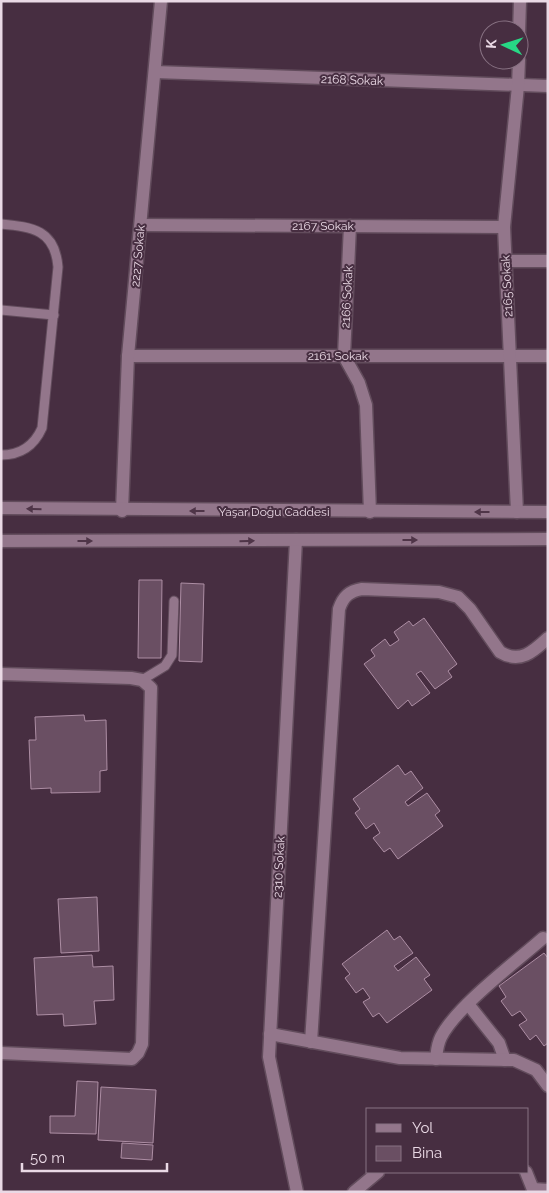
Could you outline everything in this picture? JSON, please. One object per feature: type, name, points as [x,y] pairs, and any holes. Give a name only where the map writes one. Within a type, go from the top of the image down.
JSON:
[{"type":"street","name":"2227 Sokak","points":[[122,511],[128,356],[156,72],[161,1]]},
{"type":"street","points":[[519,20],[520,1]]},
{"type":"street","name":"2165 Sokak","points":[[517,512],[504,227],[519,70]]},
{"type":"street","name":"2168 Sokak","points":[[156,72],[548,86]]},
{"type":"street","name":"2167 Sokak","points":[[141,225],[504,227]]},
{"type":"street","name":"2166 Sokak","points":[[344,356],[350,226]]},
{"type":"street","points":[[506,262],[548,261]]},
{"type":"street","name":"2161 Sokak","points":[[128,356],[548,356]]},
{"type":"street","points":[[344,356],[359,383],[366,405],[370,512]]},
{"type":"street","name":"Yaşar Doğu Caddesi","points":[[1,508],[122,511],[548,512]]},
{"type":"street","points":[[1,541],[548,539]]},
{"type":"street","name":"2310 Sokak","points":[[296,540],[269,1057],[297,1192]]},
{"type":"street","points":[[311,1042],[339,609],[342,602],[351,592],[362,589],[448,593],[464,602],[500,652],[506,656],[514,658],[527,655],[548,638]]},
{"type":"street","points":[[1,674],[142,680],[151,688],[142,1044],[138,1053],[132,1059],[1,1053]]},
{"type":"street","points":[[436,1059],[437,1047],[442,1035],[468,1004],[543,938]]},
{"type":"street","points":[[468,1004],[499,1043],[505,1060]]},
{"type":"street","points":[[270,1034],[374,1055],[436,1059],[514,1060],[530,1065],[548,1086]]},
{"type":"street","points":[[354,1192],[377,1173]]},
{"type":"street","points":[[526,1173],[533,1190],[548,1190]]},
{"type":"lane","points":[[1,224],[36,230],[54,248],[58,267],[42,428],[39,436],[28,448],[12,454],[1,454]]},
{"type":"lane","points":[[1,310],[54,315]]},
{"type":"lane","points":[[142,680],[170,662],[172,655],[174,601]]},
{"type":"building","points":[[139,580],[162,580],[161,658],[138,658]]},
{"type":"building","points":[[181,583],[204,584],[202,662],[179,661]]},
{"type":"building","points":[[424,618],[457,664],[448,671],[452,677],[435,689],[421,671],[416,674],[430,693],[412,706],[408,700],[398,709],[364,664],[375,656],[371,650],[385,639],[390,646],[399,640],[394,632],[409,621],[413,626]]},
{"type":"building","points":[[84,715],[85,721],[106,720],[107,770],[100,771],[100,792],[51,793],[51,788],[31,789],[29,740],[36,740],[35,717]]},
{"type":"building","points":[[398,765],[405,775],[411,771],[423,788],[405,802],[408,806],[427,793],[440,811],[435,815],[443,826],[398,859],[390,848],[384,852],[373,838],[380,833],[374,823],[366,829],[355,813],[360,809],[353,799]]},
{"type":"building","points":[[97,897],[99,951],[61,953],[58,899]]},
{"type":"building","points":[[387,930],[394,940],[400,936],[413,953],[394,966],[398,971],[416,957],[430,975],[424,979],[432,990],[387,1023],[379,1013],[373,1017],[363,1002],[370,998],[363,988],[356,993],[345,978],[350,974],[342,964]]},
{"type":"building","points":[[544,953],[548,958],[548,1043],[544,1046],[536,1035],[530,1040],[519,1025],[527,1020],[520,1011],[512,1016],[501,1001],[506,997],[499,986]]},
{"type":"building","points":[[92,955],[93,967],[113,966],[114,1000],[94,1001],[96,1024],[64,1026],[63,1014],[37,1015],[34,958]]},
{"type":"building","points":[[77,1081],[98,1082],[96,1134],[50,1133],[50,1116],[75,1116]]},
{"type":"building","points":[[101,1087],[156,1090],[153,1143],[98,1140]]},
{"type":"building","points":[[122,1143],[153,1145],[152,1160],[121,1158]]}]
